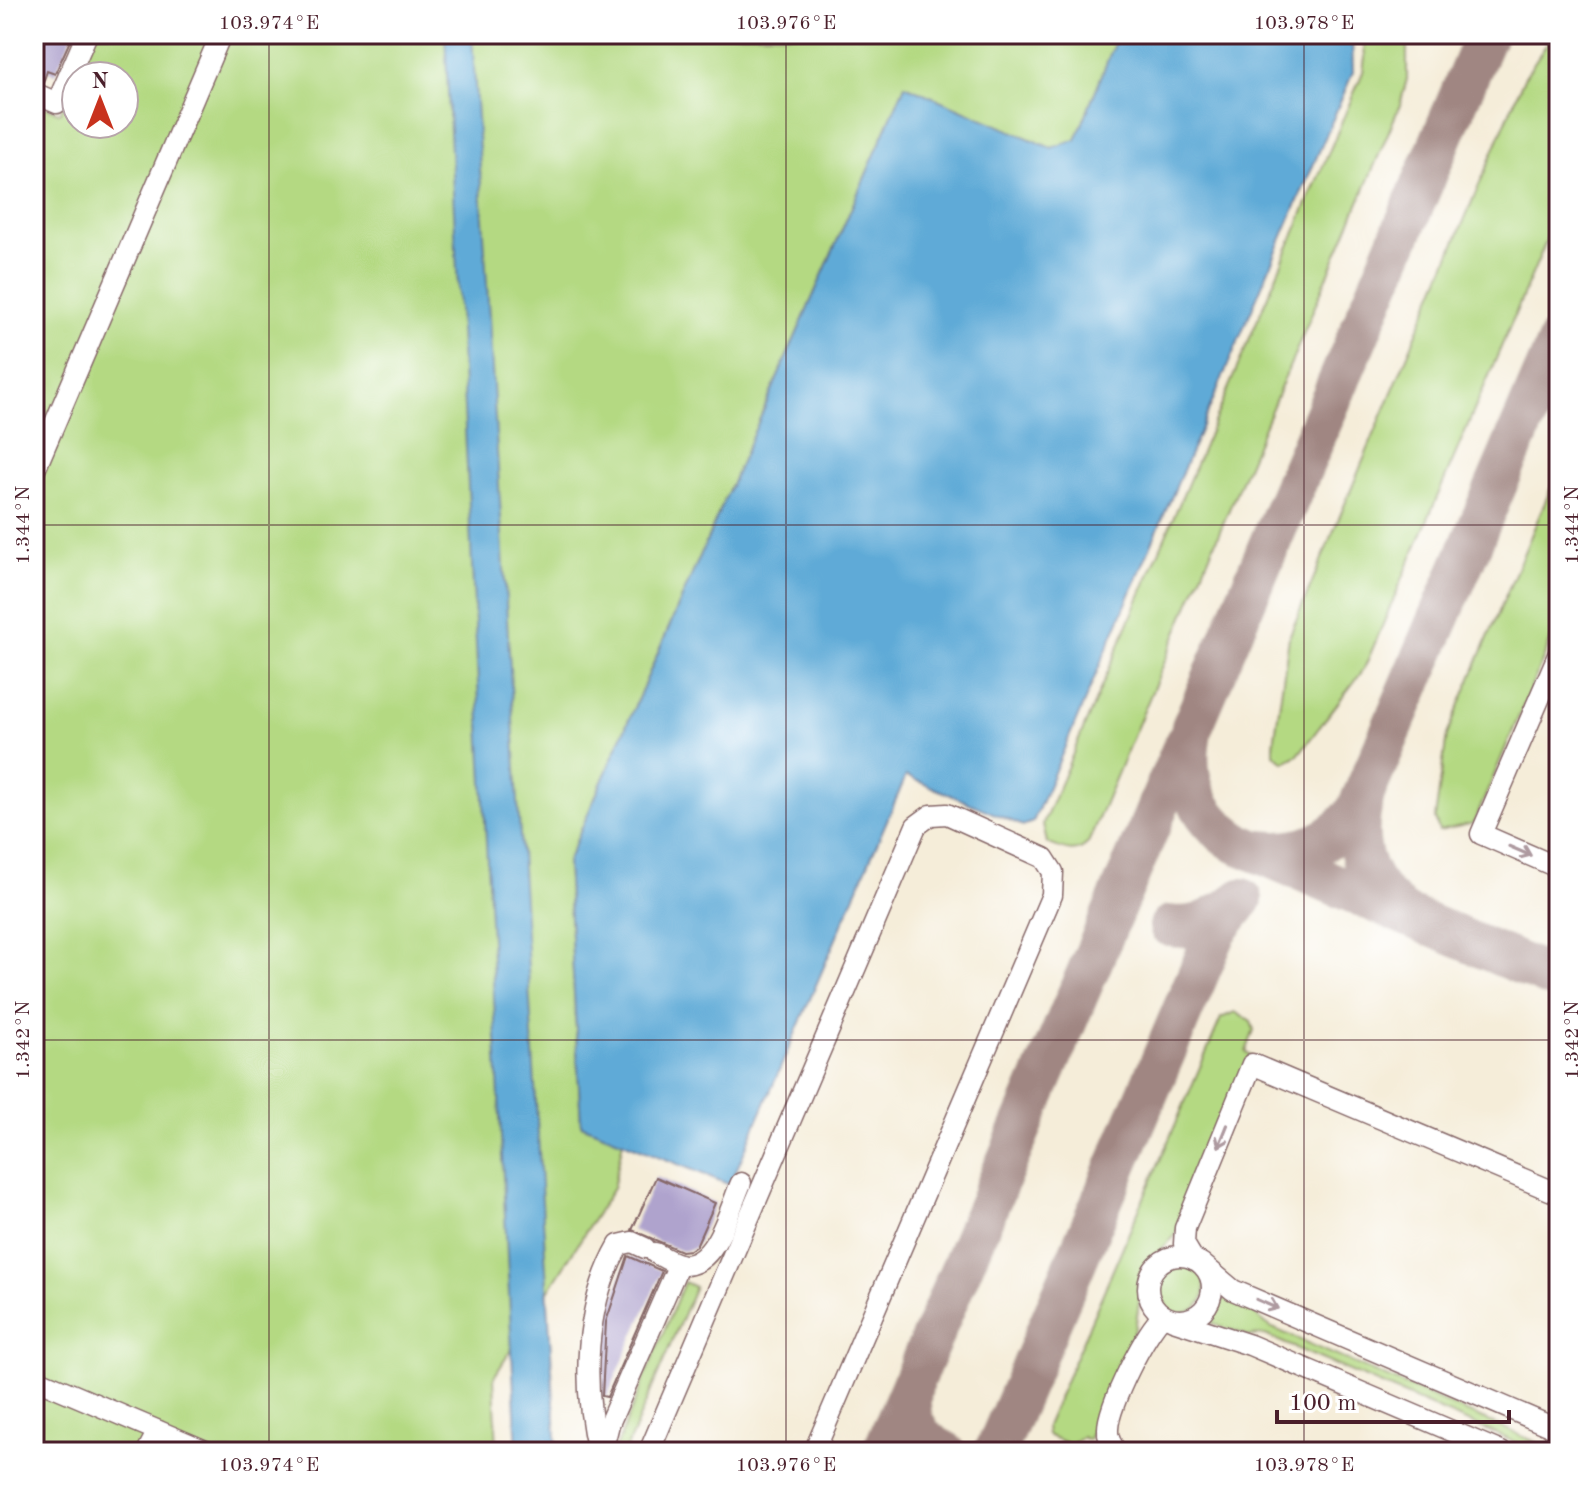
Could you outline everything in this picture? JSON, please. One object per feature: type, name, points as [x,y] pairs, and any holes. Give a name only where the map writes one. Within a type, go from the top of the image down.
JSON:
[{"type":"lane","points":[[34,93],[57,103],[87,34]]},
{"type":"lane","points":[[34,472],[221,34]]},
{"type":"lane","points":[[1559,653],[1481,834],[1559,868]]},
{"type":"lane","points":[[649,1452],[916,826],[931,815],[947,814],[1037,853],[1050,864],[1054,887],[814,1452]]},
{"type":"lane","points":[[1117,1452],[1110,1442],[1109,1419],[1144,1336],[1168,1318],[1195,1317],[1210,1301],[1212,1281],[1184,1244],[1185,1228],[1252,1064],[1559,1194]]},
{"type":"lane","points":[[600,1452],[593,1422],[590,1341],[594,1305],[619,1245],[632,1242],[679,1264],[695,1262],[708,1253],[741,1183]]},
{"type":"lane","points":[[1501,1452],[1250,1345],[1168,1318],[1149,1298],[1150,1276],[1156,1267],[1173,1257],[1197,1261],[1233,1290],[1559,1430]]},
{"type":"lane","points":[[600,1452],[609,1424],[679,1264]]},
{"type":"lane","points":[[34,1378],[208,1452]]},
{"type":"lane","points":[[147,1452],[158,1431]]},
{"type":"green space","points":[[94,34],[1118,34],[1076,140],[1051,148],[905,85],[567,862],[581,1124],[623,1141],[613,1188],[494,1377],[497,1452],[34,1452],[34,102],[60,113],[60,140],[140,140],[140,60],[83,60]]},
{"type":"green space","points":[[1363,34],[1407,34],[1407,79],[1400,105],[1088,843],[1074,851],[1058,848],[1047,843],[1043,824],[1363,72]]},
{"type":"green space","points":[[1553,34],[1559,34],[1559,211],[1364,669],[1298,755],[1284,762],[1274,754],[1274,744],[1289,637],[1524,78]]},
{"type":"green space","points":[[1559,469],[1559,621],[1474,823],[1439,831],[1435,818],[1447,735]]},
{"type":"green space","points":[[1235,1012],[1251,1022],[1254,1030],[1246,1052],[1251,1055],[1175,1236],[1145,1265],[1135,1329],[1088,1440],[1082,1437],[1071,1445],[1047,1435],[1046,1426],[1221,1018]]},
{"type":"green space","points":[[1181,1265],[1198,1272],[1205,1289],[1198,1306],[1181,1313],[1164,1306],[1157,1289],[1164,1272]]},
{"type":"green space","points":[[684,1282],[695,1287],[625,1452],[614,1452]]},
{"type":"green space","points":[[1225,1298],[1249,1309],[1270,1327],[1559,1452],[1538,1452],[1265,1335],[1249,1336],[1211,1323],[1210,1319]]},
{"type":"water","points":[[445,34],[472,34],[557,1452],[517,1452]]},
{"type":"water","points":[[1118,34],[1352,34],[1353,72],[1033,822],[1023,826],[906,776],[730,1185],[581,1125],[567,862],[905,85],[1051,148],[1076,140]]},
{"type":"building","points":[[34,34],[73,34],[55,74],[47,71],[43,83],[34,80]]},
{"type":"building","points":[[656,1177],[715,1203],[696,1246],[690,1250],[681,1251],[632,1230]]},
{"type":"building","points":[[628,1256],[662,1271],[607,1397],[602,1396],[606,1322]]},
{"type":"taxiway","points":[[1486,34],[1192,727],[1188,762],[1194,793],[1201,807],[1210,820],[1237,843],[1559,980]]},
{"type":"taxiway","points":[[1262,851],[1290,851],[1316,844],[1338,831],[1357,810],[1559,339]]},
{"type":"taxiway","points":[[883,1452],[1185,743]]},
{"type":"taxiway","points":[[1363,799],[1359,830],[1363,859],[1375,885],[1397,908]]},
{"type":"taxiway","points":[[995,1452],[1217,930],[1242,899]]},
{"type":"taxiway","points":[[1170,926],[1198,924],[1214,918],[1238,902]]},
{"type":"taxiway","points":[[913,1382],[910,1405],[914,1424],[926,1440],[945,1452]]}]
